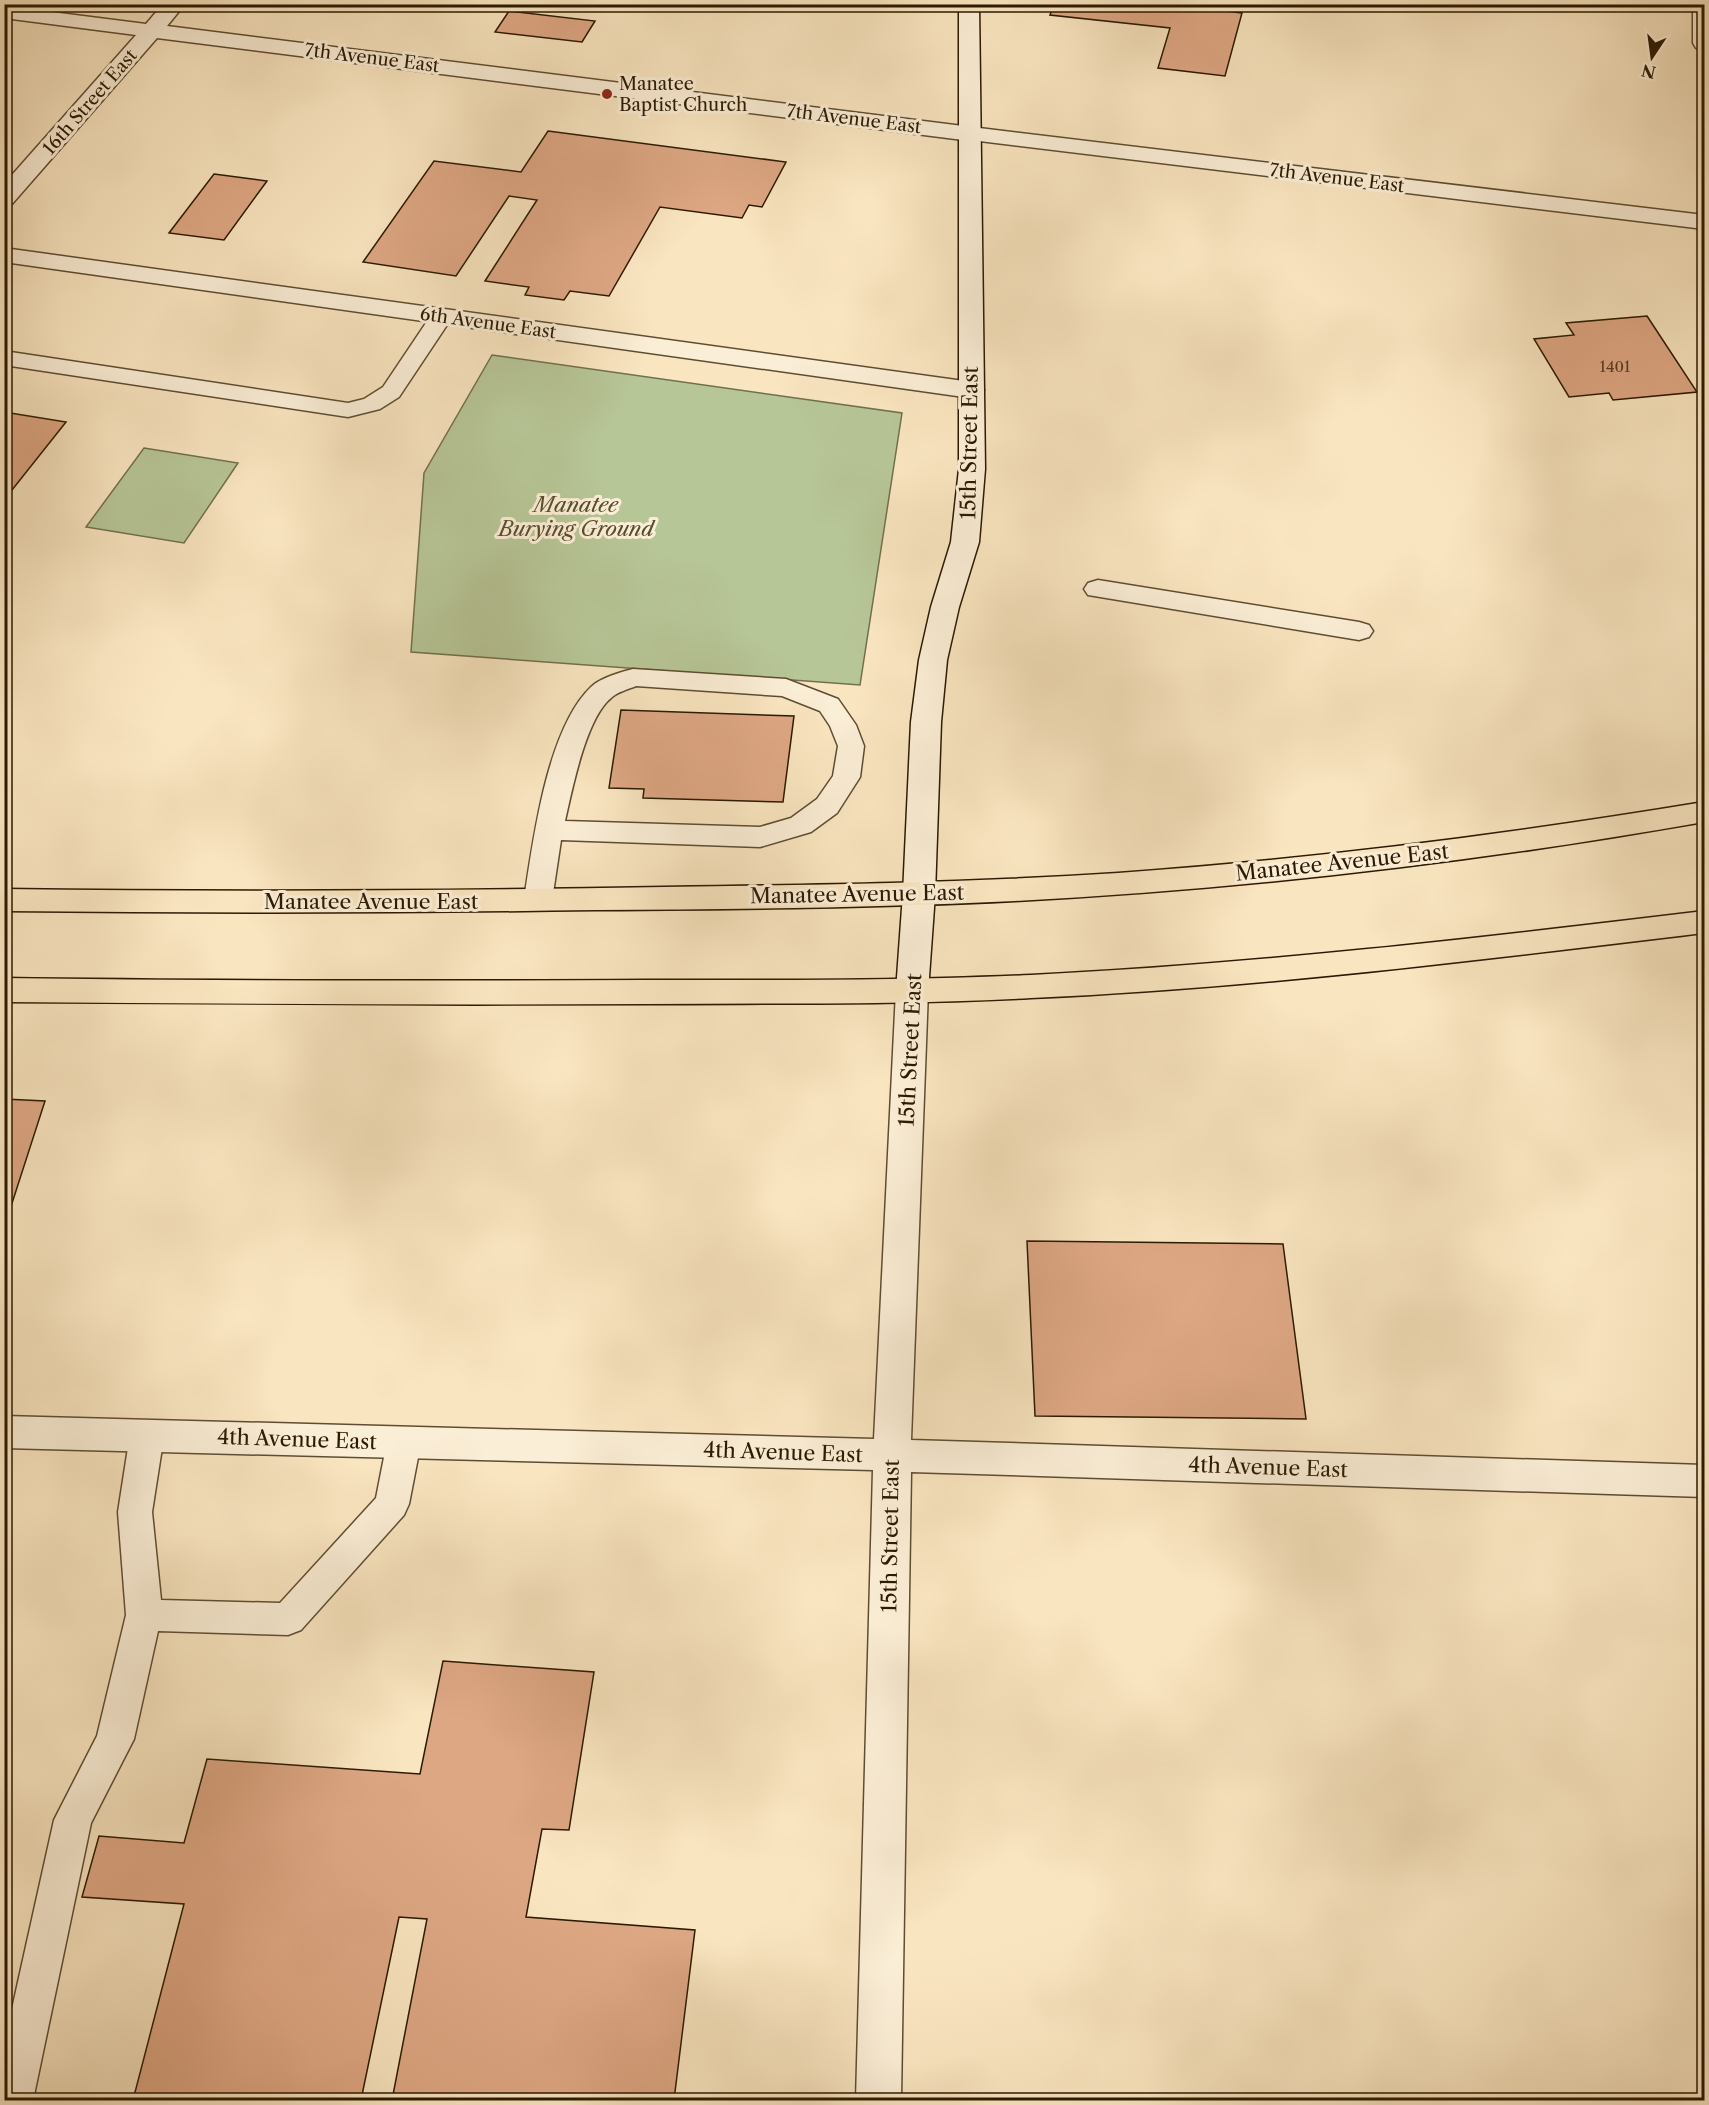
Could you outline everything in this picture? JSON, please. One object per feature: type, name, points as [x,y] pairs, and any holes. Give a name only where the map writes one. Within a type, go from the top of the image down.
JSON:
[{"type":"main road","name":"Manatee Avenue East","points":[[4,900],[210,903],[919,894],[1140,882],[1369,862],[1586,833],[1704,812]]},
{"type":"main road","points":[[4,990],[220,994],[912,991],[1216,976],[1407,957],[1704,922]]},
{"type":"street","name":"16th Street East","points":[[4,199],[175,4]]},
{"type":"street","name":"15th Street East","points":[[878,2100],[892,1455],[926,722],[933,660],[945,608],[965,542],[972,470],[969,4]]},
{"type":"street","points":[[1703,4],[1704,43]]},
{"type":"street","name":"7th Avenue East","points":[[4,12],[971,134],[1704,222]]},
{"type":"street","name":"6th Avenue East","points":[[4,255],[971,390]]},
{"type":"street","points":[[1098,589],[1359,631]]},
{"type":"street","name":"4th Avenue East","points":[[4,1432],[892,1455],[1704,1481]]},
{"type":"lane","points":[[4,358],[348,410],[372,404],[391,392],[442,316]]},
{"type":"lane","points":[[538,900],[549,830],[566,764],[582,718],[601,692],[633,677],[786,688],[829,705],[843,725],[851,746],[846,777],[827,806],[801,825],[760,837],[549,830]]},
{"type":"lane","points":[[13,2100],[73,1820],[115,1739],[144,1615],[135,1512],[147,1435]]},
{"type":"lane","points":[[144,1615],[288,1619],[392,1504],[404,1442]]},
{"type":"green space","name":"Manatee Burying Ground","points":[[492,355],[902,413],[860,685],[411,652],[424,473]]},
{"type":"green space","points":[[144,448],[238,463],[184,543],[86,527]]},
{"type":"building","points":[[1054,4],[1167,4],[1242,13],[1225,76],[1158,68],[1170,28],[1050,15]]},
{"type":"building","points":[[509,11],[595,21],[582,42],[495,32]]},
{"type":"building","points":[[548,131],[786,162],[762,207],[749,205],[742,218],[660,207],[609,296],[570,291],[564,300],[525,295],[529,287],[485,281],[537,200],[509,196],[456,276],[363,262],[434,161],[521,172]]},
{"type":"building","points":[[214,174],[267,181],[224,240],[169,233]]},
{"type":"building","points":[[1647,316],[1697,392],[1613,400],[1609,393],[1569,397],[1534,339],[1574,335],[1566,323]]},
{"type":"building","points":[[4,412],[66,422],[4,500]]},
{"type":"building","points":[[621,710],[794,716],[783,802],[643,798],[644,789],[609,788]]},
{"type":"building","points":[[4,1099],[45,1101],[4,1228]]},
{"type":"building","points":[[1027,1241],[1283,1244],[1306,1419],[1035,1416]]},
{"type":"building","points":[[443,1661],[594,1672],[569,1830],[542,1829],[526,1917],[695,1930],[674,2100],[392,2100],[427,1919],[399,1917],[361,2100],[133,2100],[184,1904],[82,1897],[99,1836],[184,1843],[207,1759],[420,1774]]},
{"type":"place","name":"Manatee Baptist Church","points":[[607,94]]}]
